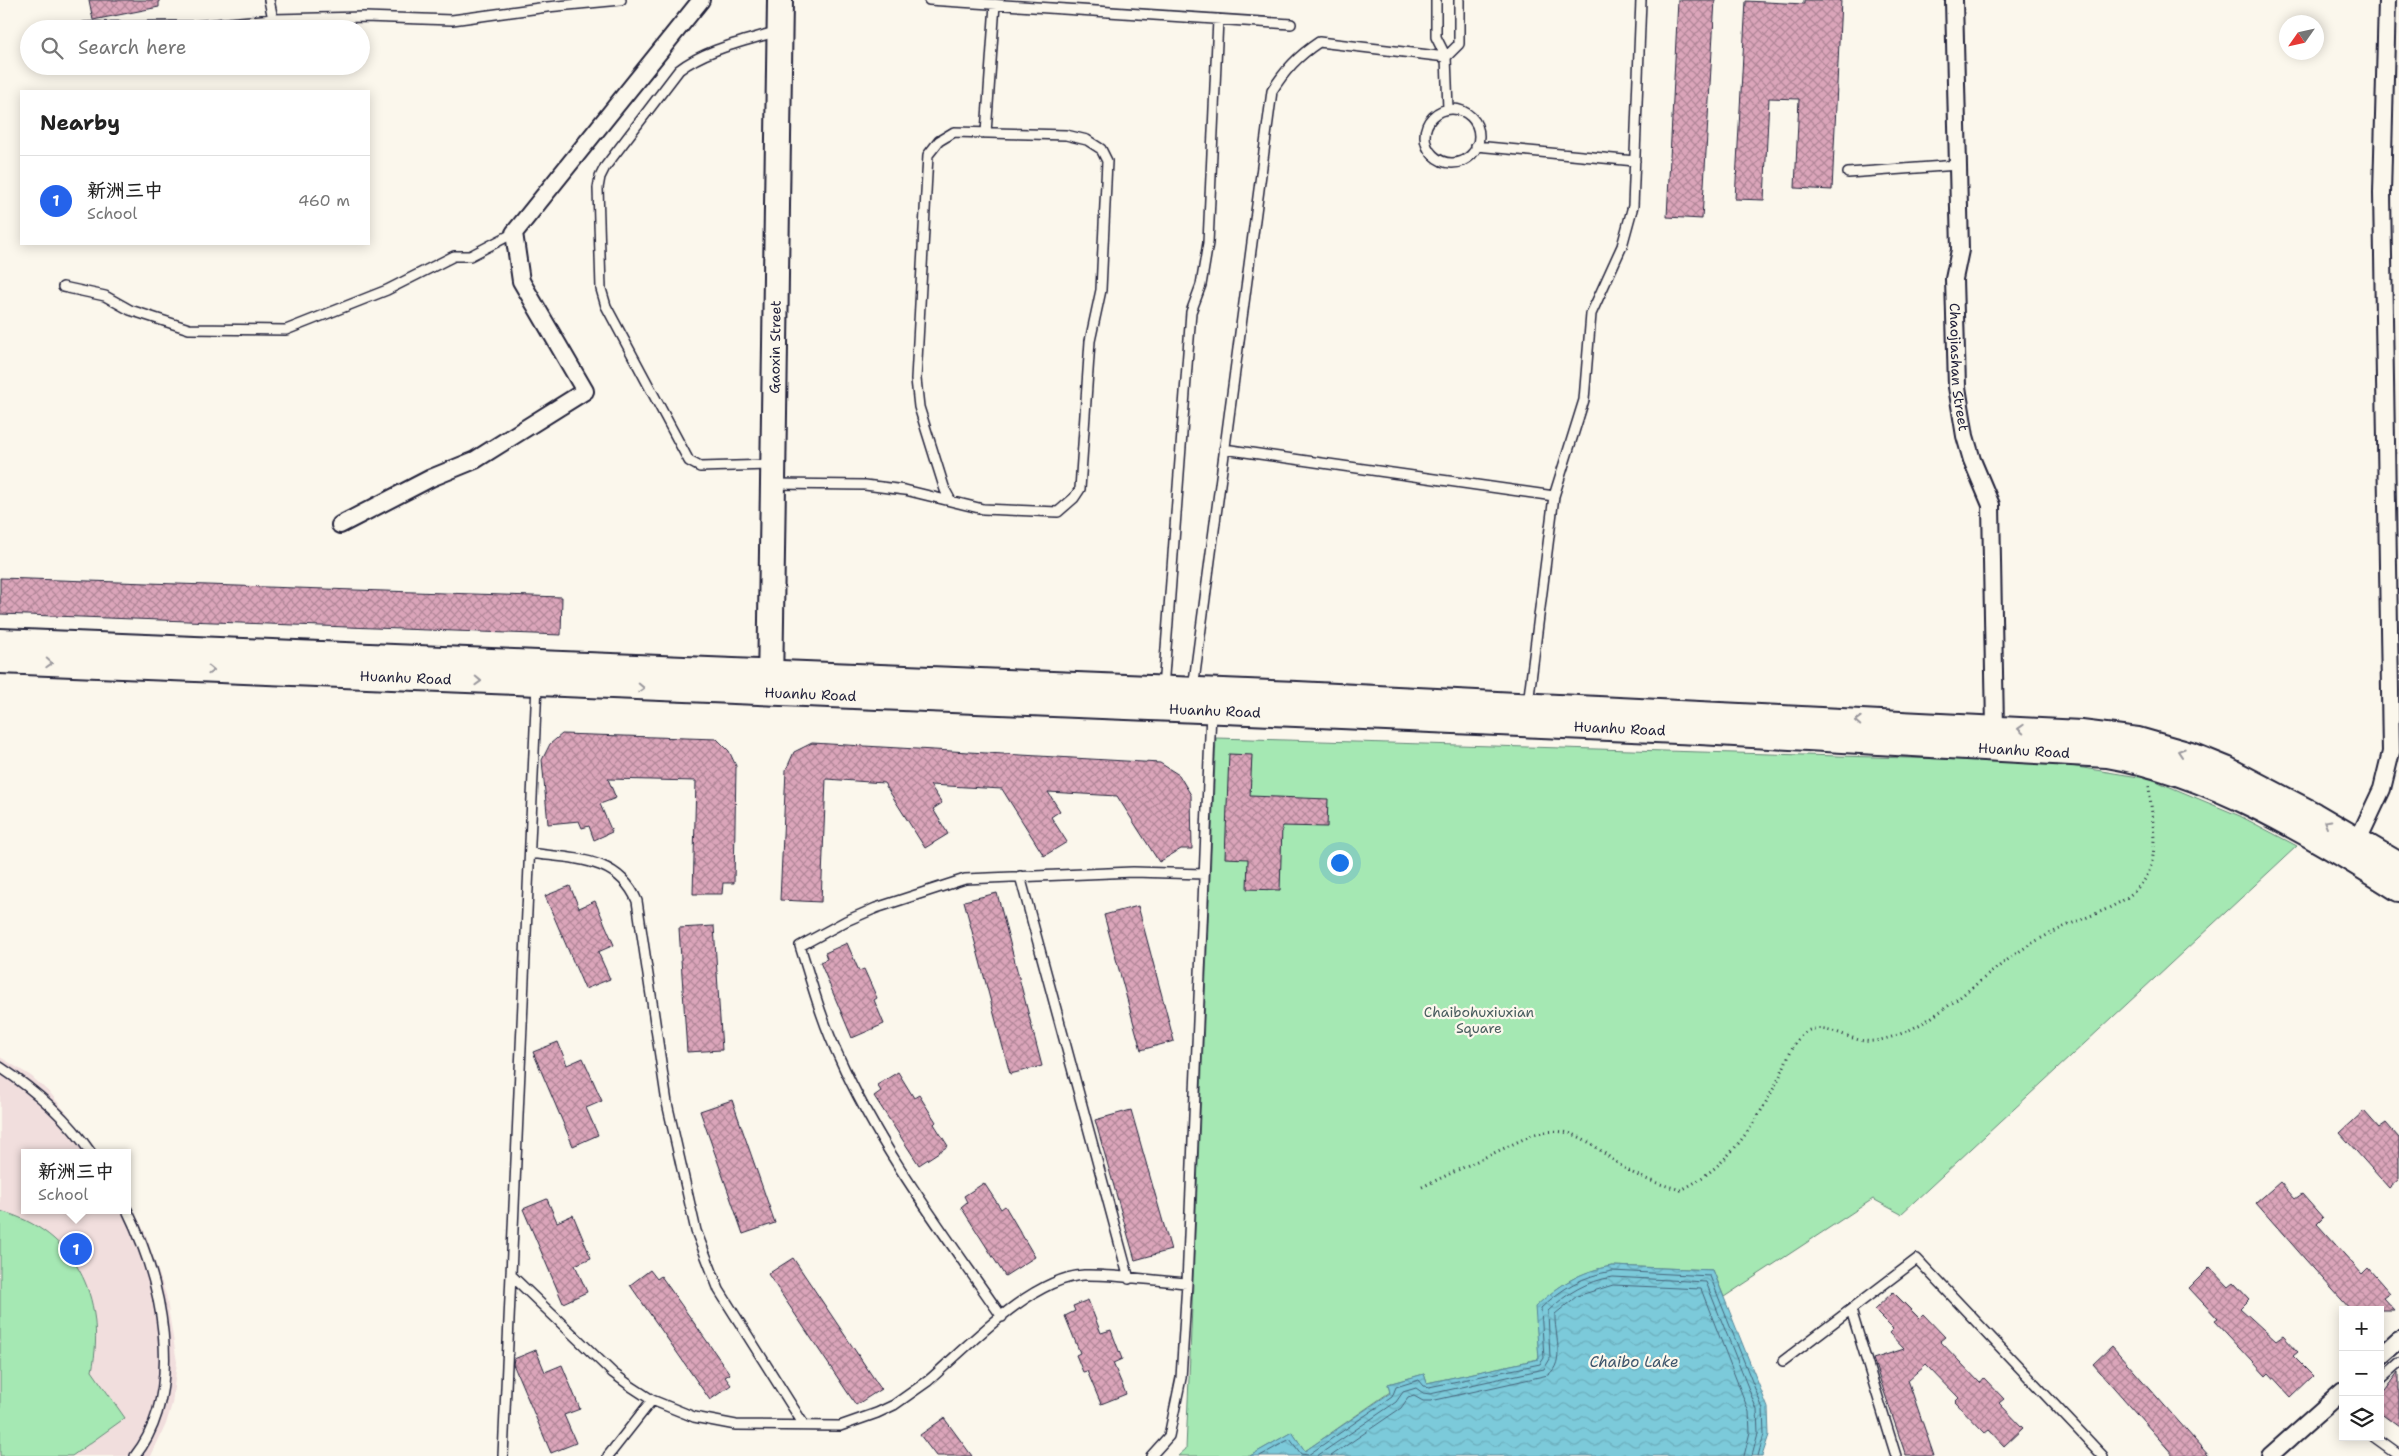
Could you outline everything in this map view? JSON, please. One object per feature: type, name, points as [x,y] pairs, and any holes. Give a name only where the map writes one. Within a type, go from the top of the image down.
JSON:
[{"type":"street","points":[[340,525],[431,478],[475,460],[585,391],[521,281],[514,233],[701,0]]},
{"type":"street","name":"Gaoxin Street","points":[[770,683],[780,0]]},
{"type":"street","name":"Chaojiashan Street","points":[[1954,0],[1960,250],[1954,279],[1957,387],[1965,436],[1975,468],[1991,505],[1995,728]]},
{"type":"street","points":[[2358,840],[2382,790],[2391,752],[2382,193],[2387,0]]},
{"type":"street","name":"Huanhu Road","points":[[0,641],[770,683],[1198,703],[2079,753],[2148,763],[2187,775],[2217,788],[2305,833],[2399,889]]},
{"type":"street","name":"Huanhu Road","points":[[0,661],[537,684],[770,683],[1163,689],[1198,703],[1528,704],[1995,728],[2109,736],[2166,747],[2226,769],[2358,840],[2399,865]]},
{"type":"street","points":[[2384,1353],[2399,1340]]},
{"type":"street","points":[[2270,1456],[2339,1395]]},
{"type":"lane","points":[[269,0],[273,19]]},
{"type":"lane","points":[[262,20],[364,17],[452,20],[547,7],[621,0]]},
{"type":"lane","points":[[929,0],[1291,24]]},
{"type":"lane","points":[[1436,0],[1436,37],[1446,57],[1448,109]]},
{"type":"lane","points":[[1446,57],[1459,44],[1459,0]]},
{"type":"lane","points":[[1528,704],[1554,496],[1584,400],[1591,314],[1622,246],[1633,206],[1641,0]]},
{"type":"lane","points":[[986,132],[995,4]]},
{"type":"lane","points":[[1163,689],[1191,312],[1201,285],[1208,243],[1218,19]]},
{"type":"lane","points":[[779,30],[689,62],[679,70],[605,167],[598,188],[601,289],[606,306],[689,461],[700,467],[905,490],[983,509],[1058,512],[1080,490],[1090,341],[1101,290],[1107,161],[1101,149],[1087,140],[1066,135],[986,132],[954,132],[939,141],[928,155],[916,379],[919,407],[945,490],[951,500]]},
{"type":"lane","points":[[1151,1456],[1169,1436],[1181,1378],[1187,1283],[1204,874],[1198,703],[1224,449],[1272,91],[1286,69],[1319,42],[1446,57]]},
{"type":"lane","points":[[1448,109],[1456,110],[1470,117],[1478,131],[1476,146],[1472,153],[1459,162],[1445,162],[1432,154],[1426,142],[1426,128],[1434,116],[1448,109]]},
{"type":"lane","points":[[1476,146],[1635,161]]},
{"type":"lane","points":[[1848,173],[1958,165]]},
{"type":"lane","points":[[63,287],[105,296],[130,310],[189,329],[286,330],[387,290],[454,256],[470,256],[514,233]]},
{"type":"lane","points":[[1224,449],[1554,496]]},
{"type":"lane","points":[[503,1456],[537,684]]},
{"type":"lane","points":[[530,852],[600,864],[621,876],[633,892],[637,901],[667,1102],[696,1231],[719,1290],[804,1425]]},
{"type":"lane","points":[[1002,1317],[905,1176],[859,1098],[821,1016],[800,946],[846,921],[906,897],[965,879],[1133,872],[1204,874]]},
{"type":"lane","points":[[1020,876],[1129,1279]]},
{"type":"lane","points":[[0,1067],[48,1104],[70,1125],[88,1149]]},
{"type":"lane","points":[[129,1214],[148,1258],[160,1306],[165,1354],[159,1406],[152,1427],[135,1456]]},
{"type":"lane","points":[[1783,1362],[1917,1259],[2103,1456]]},
{"type":"lane","points":[[511,1275],[613,1373],[652,1400],[680,1412],[715,1422],[736,1425],[840,1426],[876,1414],[894,1405],[928,1382],[1024,1298],[1058,1281],[1083,1275],[1187,1283]]},
{"type":"lane","points":[[1850,1310],[1896,1456]]},
{"type":"lane","points":[[2384,1376],[2399,1363]]},
{"type":"lane","points":[[608,1456],[652,1400]]},
{"type":"lane","points":[[2380,1441],[2399,1455]]},
{"type":"path","points":[[1422,1187],[1532,1135],[1552,1131],[1583,1138],[1644,1179],[1680,1190],[1693,1184],[1719,1164],[1747,1134],[1762,1110],[1796,1043],[1805,1032],[1819,1028],[1865,1041],[1882,1040],[1910,1030],[2028,946],[2064,927],[2112,908],[2135,891],[2152,867],[2153,840],[2148,763]]},
{"type":"shaded area","points":[[0,1057],[31,1076],[51,1094],[96,1149],[21,1149],[21,1214],[131,1214],[131,1205],[146,1235],[166,1295],[177,1362],[172,1404],[166,1424],[151,1456],[0,1456]]},
{"type":"green space","name":"Chaibohuxiuxian Square","points":[[1216,738],[2046,762],[2151,779],[2240,816],[2297,846],[1901,1214],[1873,1199],[1724,1297],[1713,1270],[1612,1266],[1590,1272],[1571,1280],[1536,1307],[1539,1359],[1427,1383],[1424,1374],[1388,1384],[1390,1392],[1305,1451],[1292,1432],[1250,1456],[1178,1456],[1186,1449]]},
{"type":"green space","points":[[0,1211],[26,1221],[48,1234],[66,1251],[80,1271],[89,1294],[94,1318],[95,1344],[92,1371],[125,1418],[72,1456],[0,1456]]},
{"type":"water","name":"Chaibo Lake","points":[[1612,1266],[1713,1270],[1768,1408],[1769,1435],[1762,1456],[1250,1456],[1292,1432],[1305,1451],[1390,1393],[1388,1384],[1424,1374],[1427,1383],[1539,1359],[1535,1307],[1570,1280],[1590,1271]]},
{"type":"building","points":[[89,0],[159,0],[159,7],[93,20]]},
{"type":"building","points":[[1678,0],[1715,0],[1702,219],[1667,217]]},
{"type":"building","points":[[1804,0],[1841,0],[1832,190],[1795,188],[1799,99],[1769,98],[1764,200],[1735,199],[1746,1],[1804,4]]},
{"type":"building","points":[[0,578],[562,597],[561,635],[0,614]]},
{"type":"building","points":[[562,734],[717,739],[729,751],[736,766],[734,883],[723,883],[722,894],[693,894],[696,781],[608,779],[616,798],[600,804],[612,832],[594,840],[589,826],[582,828],[579,821],[548,824],[542,760],[550,744]]},
{"type":"building","points":[[812,743],[1160,763],[1179,775],[1191,795],[1192,849],[1181,849],[1159,862],[1117,796],[1048,792],[1060,811],[1051,817],[1067,842],[1044,856],[1002,789],[930,785],[942,803],[933,809],[948,834],[925,848],[884,783],[826,779],[821,902],[780,900],[786,770],[794,752]]},
{"type":"building","points":[[1229,754],[1252,755],[1250,796],[1328,799],[1327,827],[1282,826],[1280,890],[1247,889],[1248,859],[1225,858]]},
{"type":"building","points":[[570,886],[579,908],[595,901],[614,945],[598,952],[610,979],[585,989],[545,896]]},
{"type":"building","points":[[997,893],[1042,1066],[1010,1074],[964,901]]},
{"type":"building","points":[[1138,906],[1174,1041],[1141,1050],[1104,915]]},
{"type":"building","points":[[714,926],[722,1050],[687,1052],[679,928]]},
{"type":"building","points":[[847,943],[859,971],[864,969],[877,998],[874,1000],[884,1024],[852,1038],[820,962],[827,959],[825,953]]},
{"type":"building","points":[[558,1042],[567,1065],[583,1058],[602,1101],[586,1108],[598,1135],[573,1146],[533,1052]]},
{"type":"building","points":[[898,1072],[914,1098],[919,1095],[948,1146],[919,1165],[874,1096],[881,1091],[877,1085]]},
{"type":"building","points":[[732,1100],[775,1223],[743,1234],[700,1111]]},
{"type":"building","points":[[1131,1110],[1171,1250],[1135,1260],[1095,1120]]},
{"type":"building","points":[[2364,1111],[2379,1128],[2386,1123],[2399,1138],[2399,1179],[2389,1188],[2340,1133]]},
{"type":"building","points":[[2280,1182],[2295,1199],[2302,1194],[2323,1218],[2317,1224],[2362,1274],[2368,1268],[2390,1293],[2383,1298],[2394,1310],[2384,1310],[2384,1306],[2347,1306],[2256,1203]]},
{"type":"building","points":[[984,1183],[1001,1209],[1005,1206],[1035,1257],[1005,1276],[961,1207],[967,1202],[964,1196]]},
{"type":"building","points":[[547,1199],[557,1222],[573,1215],[591,1258],[575,1265],[587,1292],[563,1303],[523,1209]]},
{"type":"building","points":[[793,1258],[881,1389],[856,1405],[768,1274]]},
{"type":"building","points":[[2210,1267],[2229,1287],[2234,1283],[2249,1299],[2240,1308],[2276,1341],[2283,1336],[2298,1352],[2293,1356],[2313,1376],[2291,1397],[2269,1373],[2266,1376],[2215,1321],[2218,1319],[2189,1288]]},
{"type":"building","points":[[650,1270],[657,1279],[661,1276],[730,1374],[725,1377],[731,1385],[710,1400],[630,1285]]},
{"type":"building","points":[[1893,1292],[1919,1318],[1923,1314],[1945,1337],[1940,1341],[1980,1383],[1984,1378],[2004,1399],[1999,1403],[2023,1428],[2004,1446],[1989,1430],[1985,1433],[1955,1402],[1959,1398],[1926,1364],[1908,1380],[1934,1456],[1906,1456],[1873,1359],[1904,1349],[1889,1333],[1893,1329],[1874,1310]]},
{"type":"building","points":[[1088,1300],[1101,1333],[1111,1330],[1122,1359],[1113,1363],[1126,1394],[1101,1404],[1087,1371],[1083,1372],[1076,1355],[1080,1353],[1065,1316],[1075,1311],[1073,1306]]},
{"type":"building","points":[[2112,1346],[2209,1456],[2174,1456],[2093,1364]]},
{"type":"building","points":[[536,1350],[545,1372],[562,1365],[580,1409],[564,1415],[576,1443],[551,1453],[513,1364],[514,1359]]},
{"type":"building","points":[[2399,1372],[2399,1427],[2384,1416],[2384,1393]]},
{"type":"building","points":[[944,1418],[972,1456],[936,1456],[920,1435]]},
{"type":"place","name":"新洲三中","points":[[76,1249]]}]
